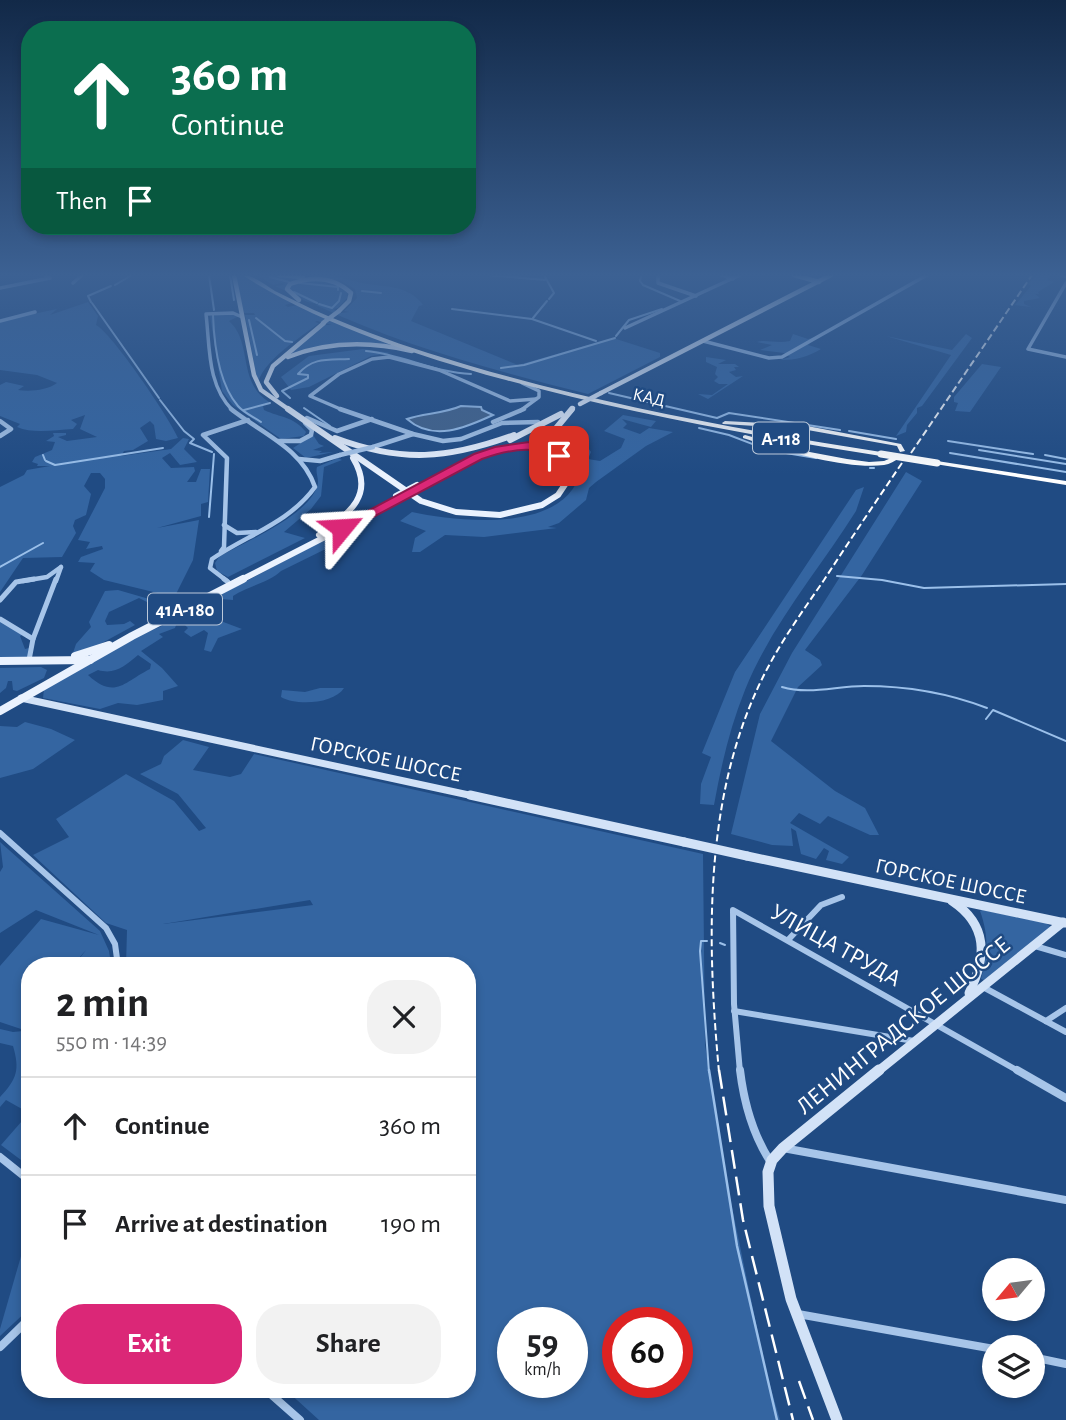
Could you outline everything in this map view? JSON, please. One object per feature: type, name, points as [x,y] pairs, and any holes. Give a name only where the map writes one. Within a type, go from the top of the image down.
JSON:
[{"type":"highway","name":"КАД","points":[[391,341],[427,355],[519,382],[686,419],[1066,481]]},
{"type":"highway","name":"КАД","points":[[403,341],[570,391],[686,419]]},
{"type":"highway","points":[[686,419],[748,426],[802,427],[896,443],[902,451]]},
{"type":"highway","points":[[686,419],[792,452],[879,465],[891,463],[896,458]]},
{"type":"main road","points":[[247,341],[255,382],[267,394],[424,499],[443,508],[466,513],[502,512],[532,505],[555,493],[565,477],[562,458],[545,448],[515,446],[478,457]]},
{"type":"main road","points":[[267,394],[261,382],[265,370],[300,341]]},
{"type":"main road","points":[[302,341],[273,366],[266,376],[269,389],[347,450],[436,508],[473,515],[512,513],[545,503],[565,486],[569,468],[552,433],[559,419],[576,405]]},
{"type":"main road","name":"41А-180","points":[[0,709],[45,686],[109,645],[228,582],[478,457],[699,341]]},
{"type":"main road","name":"41А-180","points":[[599,392],[702,341]]},
{"type":"main road","points":[[273,366],[312,349],[346,344],[379,344],[427,355]]},
{"type":"main road","name":"41А-180","points":[[419,486],[538,422],[576,405]]},
{"type":"main road","points":[[335,438],[375,453],[419,457],[467,452],[514,435]]},
{"type":"main road","points":[[315,537],[349,512],[362,492],[364,483],[361,470],[347,450]]},
{"type":"main road","name":"41А-180","points":[[19,699],[54,676],[397,497]]},
{"type":"main road","points":[[57,659],[109,645]]},
{"type":"main road","points":[[0,662],[86,659]]},
{"type":"main road","points":[[0,662],[86,659]]},
{"type":"main road","points":[[46,662],[57,667],[54,676]]},
{"type":"main road","points":[[45,686],[40,694],[45,703]]},
{"type":"main road","name":"ГОРСКОЕ ШОССЕ","points":[[19,699],[1065,923]]},
{"type":"main road","name":"ГОРСКОЕ ШОССЕ","points":[[19,699],[81,711]]},
{"type":"main road","points":[[942,896],[975,919]]},
{"type":"main road","points":[[965,1000],[975,982],[980,964],[982,937],[973,908],[985,906]]},
{"type":"main road","name":"ЛЕНИНГРАДСКОЕ ШОССЕ","points":[[771,1162],[783,1148],[982,986],[1065,923]]},
{"type":"main road","points":[[771,1162],[766,1174],[767,1191],[779,1256],[795,1314],[837,1420]]},
{"type":"street","points":[[210,341],[216,386],[223,400],[297,457],[310,471],[315,487],[311,494],[285,517],[212,559],[210,568],[228,582]]},
{"type":"street","points":[[704,341],[773,359],[813,341]]},
{"type":"street","points":[[1033,341],[1028,350],[1066,357]]},
{"type":"street","points":[[536,399],[527,403],[507,402],[443,372],[399,359],[378,357],[332,378],[310,396],[413,435],[443,441],[461,439],[502,423],[538,422]]},
{"type":"street","points":[[443,441],[458,438],[526,408],[540,394],[519,382]]},
{"type":"street","points":[[275,440],[292,442],[311,435],[312,430],[305,419]]},
{"type":"street","points":[[305,419],[337,431],[372,419]]},
{"type":"street","points":[[221,552],[224,547],[227,458],[203,435],[248,420]]},
{"type":"street","points":[[0,436],[11,429],[1,423]]},
{"type":"street","points":[[297,457],[307,461],[320,461],[413,435]]},
{"type":"street","points":[[310,471],[311,467],[320,461]]},
{"type":"street","points":[[224,525],[237,533],[262,530]]},
{"type":"street","points":[[0,600],[16,582],[47,577],[61,567],[33,639],[29,660]]},
{"type":"street","points":[[0,620],[33,639]]},
{"type":"street","points":[[0,833],[106,928],[115,944],[117,957]]},
{"type":"street","points":[[788,940],[821,905],[842,897]]},
{"type":"street","name":"УЛИЦА ТРУДА","points":[[734,1012],[733,910],[1066,1098]]},
{"type":"street","points":[[1035,946],[1066,955]]},
{"type":"street","points":[[982,986],[1066,1032]]},
{"type":"street","points":[[1046,1021],[1066,1008]]},
{"type":"street","points":[[771,1162],[754,1139],[748,1116],[734,1012],[915,1041]]},
{"type":"street","points":[[783,1148],[1066,1200]]},
{"type":"street","points":[[0,1157],[21,1174]]},
{"type":"street","points":[[795,1314],[982,1347]]},
{"type":"street","points":[[0,1347],[21,1327]]},
{"type":"street","points":[[1045,1360],[1066,1364]]},
{"type":"street","points":[[275,1398],[300,1420]]},
{"type":"shaded area","points":[[0,341],[114,343],[140,377],[178,438],[166,441],[156,439],[154,425],[150,421],[140,428],[148,441],[133,450],[124,451],[121,456],[171,449],[183,438],[189,439],[184,449],[197,462],[180,465],[170,453],[162,458],[171,468],[194,467],[195,471],[187,482],[196,482],[201,469],[210,469],[208,502],[201,504],[201,516],[157,528],[199,520],[193,560],[176,594],[170,596],[104,580],[90,571],[95,563],[78,562],[81,557],[103,549],[102,546],[86,549],[90,542],[78,540],[105,488],[105,479],[100,473],[91,473],[84,486],[91,494],[86,515],[75,520],[73,526],[76,533],[62,557],[23,558],[0,592],[0,487],[24,475],[27,470],[50,466],[37,466],[38,464],[32,462],[35,457],[52,450],[55,442],[46,441],[54,436],[53,433],[66,433],[58,437],[67,441],[97,437],[80,429],[85,415],[71,420],[77,424],[73,429],[44,431],[17,427],[20,424],[0,416],[0,385],[6,382],[24,386],[18,390],[28,391],[44,389],[57,383],[37,375],[0,370]]},
{"type":"shaded area","points":[[214,341],[241,341],[253,384],[259,394],[269,402],[263,406],[264,410],[296,423],[306,432],[304,436],[281,439],[233,405],[222,391]]},
{"type":"shaded area","points":[[250,341],[295,341],[266,367],[258,384]]},
{"type":"shaded area","points":[[304,341],[384,341],[395,346],[353,342],[285,357]]},
{"type":"shaded area","points":[[405,341],[460,341],[518,365],[602,341],[623,341],[660,353],[660,357],[588,394],[484,367]]},
{"type":"shaded area","points":[[812,341],[808,345],[821,349],[802,358],[780,360],[790,357],[784,353],[760,350],[772,345],[757,342]]},
{"type":"shaded area","points":[[904,341],[952,350],[960,341],[970,341],[922,406],[917,408],[906,432],[896,436],[951,355]]},
{"type":"shaded area","points":[[363,349],[391,353],[371,356],[309,387],[291,390],[281,377],[309,356]]},
{"type":"shaded area","points":[[706,357],[726,360],[718,364],[735,364],[739,367],[734,367],[736,370],[729,372],[736,377],[743,376],[708,399],[698,394],[712,395],[728,384],[714,381],[718,377],[715,374],[717,367],[706,362]]},
{"type":"shaded area","points":[[982,364],[1001,367],[970,412],[955,411],[958,403],[954,402],[954,397]]},
{"type":"shaded area","points":[[461,406],[481,407],[493,415],[460,428],[438,431],[427,430],[407,419],[447,411]]},
{"type":"shaded area","points":[[623,415],[656,421],[651,427],[622,419],[627,424],[623,428],[640,434],[649,428],[673,432],[646,446],[596,482],[589,488],[586,500],[559,523],[548,527],[557,528],[484,537],[445,535],[420,552],[412,552],[415,538],[426,531],[400,521],[412,512],[456,519],[508,519],[533,514],[554,505],[571,491],[581,471],[577,461],[570,458],[574,456],[572,451],[566,452],[558,441],[564,439],[560,429],[573,430],[579,443],[584,442],[591,452],[588,459],[600,461],[621,448],[625,439],[604,431]]},
{"type":"shaded area","points":[[313,435],[319,444],[324,446],[313,450],[322,451],[319,453],[333,452],[306,458],[293,448]]},
{"type":"shaded area","points":[[338,458],[342,460],[324,467],[321,496],[311,509],[284,532],[305,538],[228,577],[217,571],[215,563],[219,557],[274,527],[301,508],[317,487],[317,467]]},
{"type":"shaded area","points":[[906,472],[922,481],[862,575],[805,650],[820,660],[822,665],[798,687],[771,741],[835,791],[865,808],[879,835],[870,835],[828,816],[820,824],[799,813],[790,823],[849,857],[842,864],[826,860],[829,851],[824,848],[816,859],[801,854],[796,831],[791,828],[793,846],[772,845],[731,834],[760,714],[792,653]]},
{"type":"shaded area","points":[[864,487],[856,511],[782,620],[756,666],[730,732],[714,805],[700,804],[701,784],[711,757],[702,753],[735,672],[856,490]]},
{"type":"shaded area","points":[[352,525],[358,529],[350,537],[233,596],[233,600],[221,599],[222,594]]},
{"type":"shaded area","points":[[118,590],[163,603],[155,606],[139,598],[109,612],[105,621],[107,625],[130,621],[135,625],[91,649],[73,653],[76,644],[91,627],[89,622],[105,591]]},
{"type":"shaded area","points":[[202,614],[242,629],[218,638],[211,652],[204,650],[208,633],[204,630],[191,637],[184,632],[188,628],[183,623]]},
{"type":"shaded area","points":[[175,620],[177,622],[175,628],[159,634],[163,637],[141,651],[178,686],[163,691],[163,700],[137,705],[118,703],[100,709],[43,698],[44,689],[139,636]],"holes":[[[138,655],[151,664],[150,669],[113,688],[88,675],[98,670],[110,671],[119,668]]]},
{"type":"shaded area","points":[[0,621],[24,634],[20,636],[25,649],[29,648],[28,657],[0,658]]},
{"type":"shaded area","points":[[41,667],[47,670],[44,678],[17,691],[13,690],[12,681],[8,681],[6,688],[0,693],[0,668]]},
{"type":"shaded area","points":[[320,688],[344,688],[332,697],[314,702],[296,702],[281,697],[282,690],[305,692]]},
{"type":"shaded area","points":[[25,722],[51,729],[75,740],[33,769],[0,778],[0,726],[17,727]]},
{"type":"shaded area","points":[[183,740],[209,747],[193,770],[230,777],[241,774],[254,754],[703,854],[705,1045],[727,1183],[766,1372],[780,1420],[319,1420],[295,1398],[476,1398],[476,957],[126,957],[127,930],[106,923],[33,855],[69,837],[56,819],[126,774],[174,801],[199,831],[206,828],[178,794],[140,774],[161,764],[164,756]],"holes":[[[310,900],[313,905],[163,924]]]},
{"type":"shaded area","points":[[0,842],[100,931],[110,957],[81,957],[86,950],[80,957],[21,957],[21,1029],[0,1022],[0,966],[41,919],[99,935],[36,910],[0,933],[0,872],[3,867]]},
{"type":"shaded area","points":[[980,911],[1046,923],[1051,927],[984,980],[981,979],[986,945]]},
{"type":"shaded area","points":[[0,1029],[21,1031],[21,1108],[6,1100],[0,1107],[0,1097],[13,1079],[16,1062],[13,1046],[0,1043]]},
{"type":"shaded area","points":[[21,1122],[21,1160],[1,1145]]},
{"type":"shaded area","points":[[21,1256],[21,1316],[0,1336]]},
{"type":"waterway","points":[[119,341],[159,398]]},
{"type":"waterway","points":[[215,341],[222,375],[232,397],[240,408],[261,422]]},
{"type":"waterway","points":[[254,341],[257,355]]},
{"type":"waterway","points":[[287,341],[292,342]]},
{"type":"waterway","points":[[501,368],[524,365],[604,341]]},
{"type":"waterway","points":[[366,351],[471,374]]},
{"type":"waterway","points":[[290,398],[282,391],[308,378],[308,375],[298,374],[309,365],[321,360],[349,359]]},
{"type":"waterway","points":[[609,393],[717,418],[729,413],[840,430]]},
{"type":"waterway","points":[[160,400],[184,431],[194,439],[190,443],[212,452]]},
{"type":"waterway","points":[[244,410],[270,403]]},
{"type":"waterway","points":[[304,408],[330,426]]},
{"type":"waterway","points":[[699,428],[729,435],[768,450],[816,458]]},
{"type":"waterway","points":[[849,431],[896,439]]},
{"type":"waterway","points":[[948,441],[1033,454]]},
{"type":"waterway","points":[[46,461],[55,465],[163,448]]},
{"type":"waterway","points":[[979,450],[1066,464]]},
{"type":"waterway","points":[[950,453],[1066,472]]},
{"type":"waterway","points":[[209,517],[214,454]]},
{"type":"waterway","points":[[43,455],[45,460]]},
{"type":"waterway","points":[[1045,455],[1066,459]]},
{"type":"waterway","points":[[0,567],[43,543]]},
{"type":"waterway","points":[[837,576],[882,580],[924,588],[1066,584]]},
{"type":"waterway","points":[[782,687],[802,690],[895,687],[942,694],[987,708]]},
{"type":"waterway","points":[[986,719],[993,710],[1066,741]]},
{"type":"waterway","points":[[707,941],[701,941],[700,951],[709,1072]]},
{"type":"waterway","points":[[720,943],[725,945]]},
{"type":"waterway","points":[[709,1070],[737,1246],[777,1420]]},
{"type":"railway","points":[[911,453],[987,341]]},
{"type":"railway","points":[[719,1072],[712,973],[714,872],[719,822],[743,725],[762,679],[783,641],[904,460]]},
{"type":"railway","points":[[719,1070],[743,1220],[793,1420]]},
{"type":"railway","points":[[799,1381],[813,1420]]},
{"type":"route","points":[[342,528],[478,457],[495,451],[529,446],[545,448],[559,456]]}]
